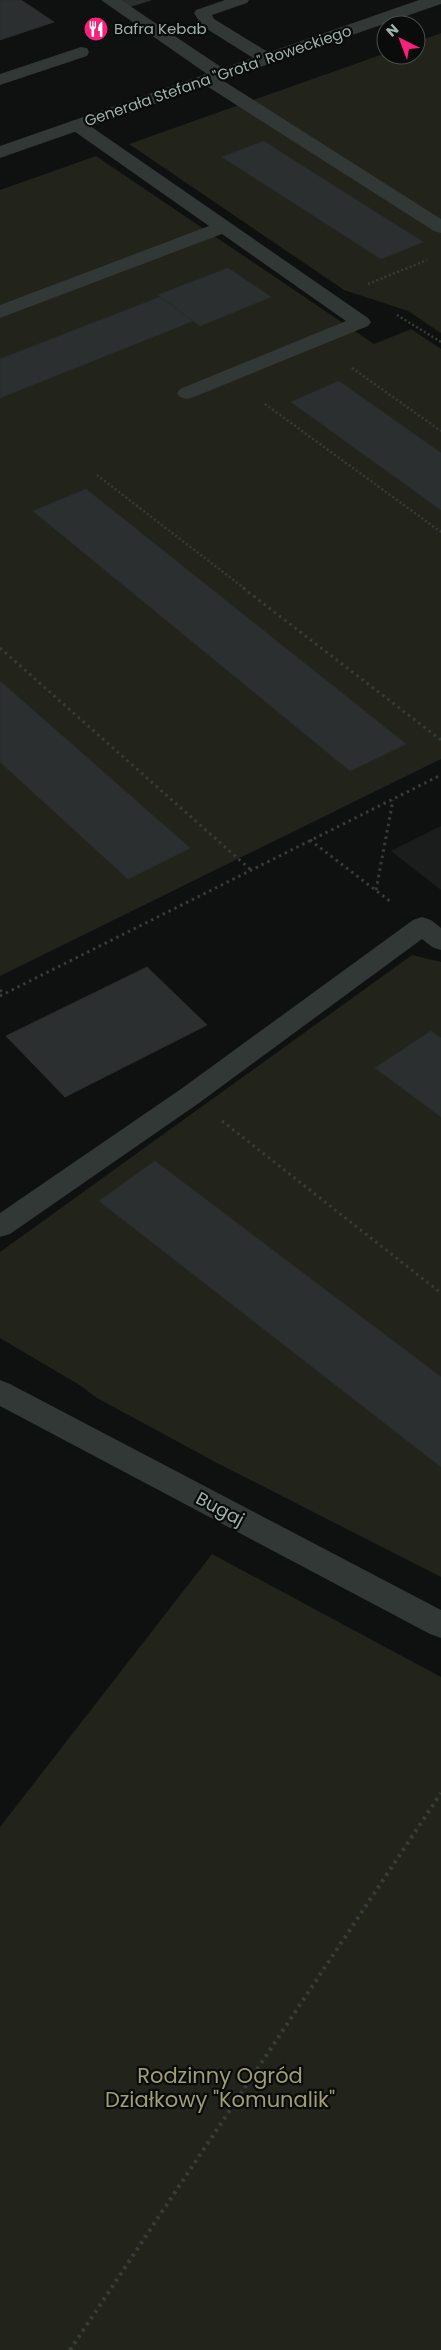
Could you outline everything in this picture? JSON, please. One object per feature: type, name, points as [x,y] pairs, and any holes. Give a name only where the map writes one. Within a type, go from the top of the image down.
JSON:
[{"type":"street","points":[[110,0],[215,77],[441,227]]},
{"type":"street","name":"Generała Stefana \"Grota\" Roweckiego","points":[[0,152],[436,0]]},
{"type":"street","points":[[77,125],[361,322],[187,393]]},
{"type":"street","points":[[0,312],[223,227]]},
{"type":"street","points":[[0,1227],[190,1096],[432,934]]},
{"type":"street","name":"Bugaj","points":[[0,1392],[441,1626]]},
{"type":"lane","points":[[242,0],[202,13],[208,22],[267,58]]},
{"type":"lane","points":[[0,80],[82,52]]},
{"type":"path","points":[[373,282],[432,258]]},
{"type":"path","points":[[352,368],[441,431]]},
{"type":"path","points":[[265,404],[441,532]]},
{"type":"path","points":[[97,475],[441,740]]},
{"type":"path","points":[[0,648],[251,870]]},
{"type":"path","points":[[0,990],[2,995],[441,775]]},
{"type":"path","points":[[376,890],[393,799]]},
{"type":"path","points":[[310,840],[432,934]]},
{"type":"path","points":[[190,1096],[441,1293]]},
{"type":"path","points":[[70,2350],[441,1793]]},
{"type":"shaded area","points":[[441,826],[441,890],[391,851]]},
{"type":"green space","points":[[441,33],[441,333],[408,311],[344,290],[129,144],[376,57],[376,65],[426,65],[426,38]]},
{"type":"green space","points":[[96,156],[374,344],[411,329],[441,349],[441,759],[0,976],[0,190]]},
{"type":"green space","points":[[412,955],[441,962],[441,1577],[217,1463],[97,1398],[81,1386],[0,1338],[0,1252]]},
{"type":"green space","name":"Rodzinny Ogród Działkowy \"Komunalik\"","points":[[212,1554],[441,1677],[441,2350],[0,2350],[0,1827]]},
{"type":"building","points":[[0,0],[21,0],[54,22],[0,40]]},
{"type":"building","points":[[118,0],[151,0],[129,7]]},
{"type":"building","points":[[264,141],[423,242],[381,259],[222,157]]},
{"type":"building","points":[[228,268],[271,297],[200,326],[158,295]]},
{"type":"building","points":[[160,297],[193,321],[0,398],[0,359]]},
{"type":"building","points":[[339,381],[441,453],[441,510],[291,402]]},
{"type":"building","points":[[86,489],[406,744],[350,771],[33,511]]},
{"type":"building","points":[[0,681],[190,848],[128,879],[0,762]]},
{"type":"building","points":[[147,967],[207,1025],[65,1097],[6,1036]]},
{"type":"building","points":[[431,1031],[441,1038],[441,1117],[375,1068]]},
{"type":"building","points":[[155,1161],[441,1377],[441,1467],[99,1201]]},
{"type":"place","name":"Bafra Kebab","points":[[96,29]]}]
